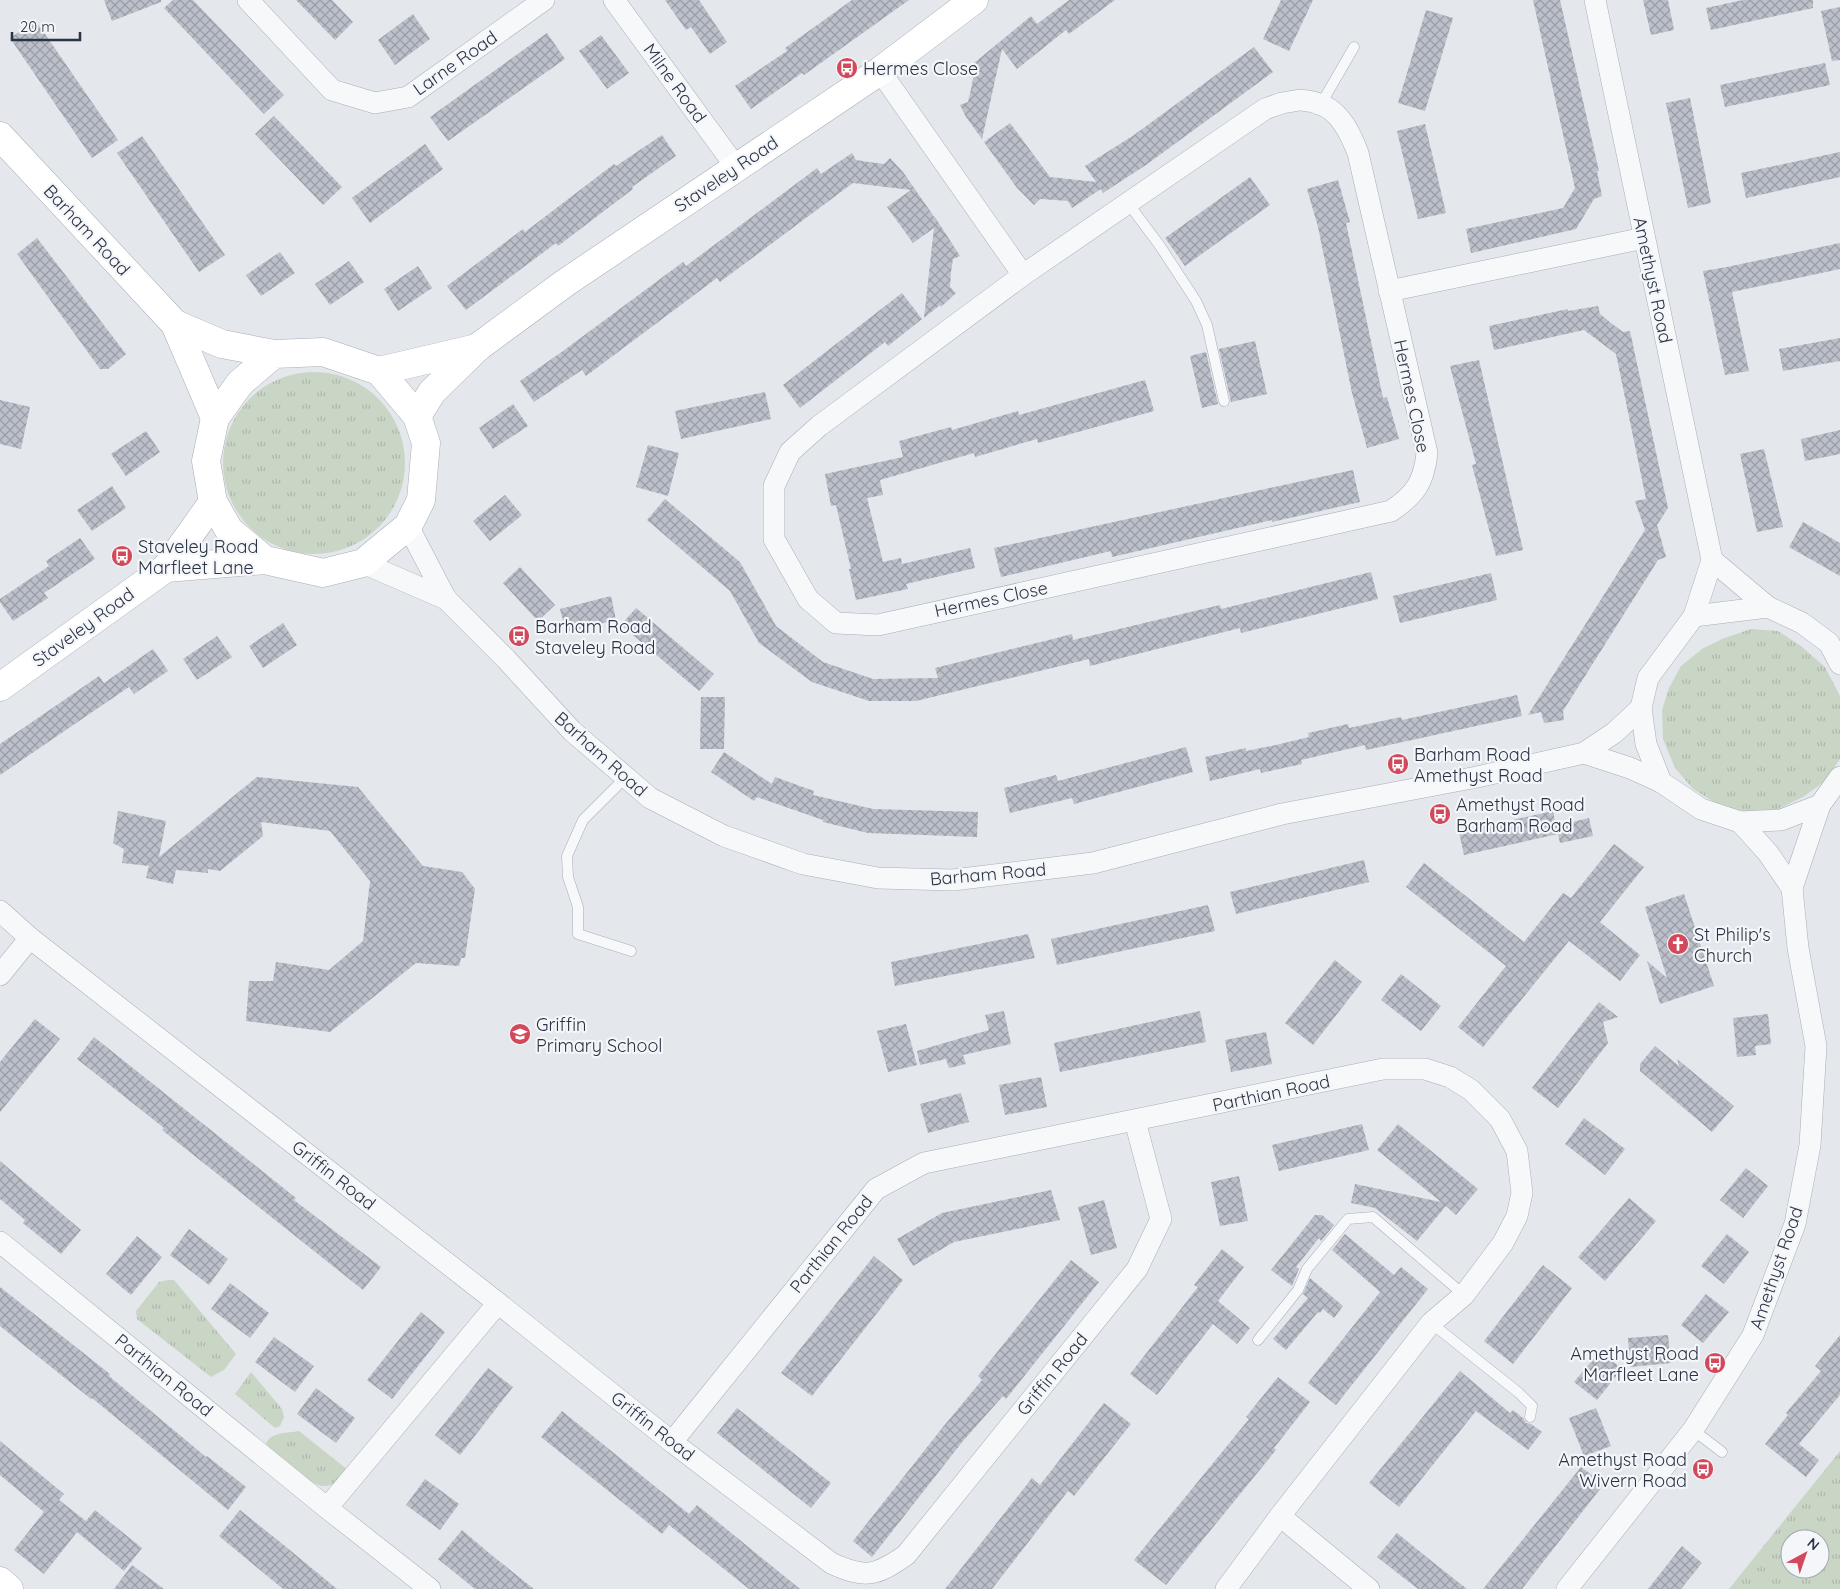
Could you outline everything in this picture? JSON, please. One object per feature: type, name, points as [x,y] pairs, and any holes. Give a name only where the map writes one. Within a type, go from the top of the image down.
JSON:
[{"type":"street","name":"Larne Road","points":[[248,0],[332,90],[375,103],[408,97],[544,0]]},
{"type":"street","name":"Milne Road","points":[[614,0],[736,166]]},
{"type":"street","name":"Staveley Road","points":[[417,416],[432,392],[478,348],[565,283],[736,166],[880,71],[974,0]]},
{"type":"street","name":"Amethyst Road","points":[[1595,0],[1712,560],[1694,616],[1648,678],[1642,708],[1646,744],[1661,782]]},
{"type":"street","points":[[880,71],[1023,275]]},
{"type":"street","name":"Hermes Close","points":[[1300,100],[1321,104],[1336,115],[1351,134],[1358,153],[1427,453],[1426,469],[1418,485],[1407,500],[1390,511],[878,625],[836,623],[808,599],[774,539],[774,486],[790,452],[819,426],[1023,275],[1128,203],[1265,109],[1282,103],[1300,100]]},
{"type":"street","name":"Barham Road","points":[[0,136],[175,324],[215,418]]},
{"type":"street","points":[[1389,291],[1644,238]]},
{"type":"street","name":"Barham Road","points":[[175,324],[222,344],[274,354],[323,352],[379,371]]},
{"type":"street","name":"Staveley Road","points":[[379,371],[478,348]]},
{"type":"street","points":[[265,560],[229,530],[213,502],[206,461],[215,418],[240,383],[274,354]]},
{"type":"street","points":[[166,568],[265,560],[323,573],[362,563],[408,526],[421,500],[426,443],[417,416],[379,371]]},
{"type":"street","name":"Staveley Road","points":[[0,687],[166,568],[213,502]]},
{"type":"street","name":"Barham Road","points":[[408,526],[446,599],[506,659],[572,731],[650,798],[724,836],[803,864],[878,878],[953,880],[1093,863],[1282,814],[1584,753],[1614,733],[1642,708]]},
{"type":"street","points":[[1712,560],[1768,607],[1802,624],[1834,644],[1840,664]]},
{"type":"street","name":"Barham Road","points":[[362,563],[446,599]]},
{"type":"street","points":[[1694,616],[1768,607]]},
{"type":"street","points":[[1584,753],[1630,768],[1661,782],[1701,809],[1740,822],[1781,820],[1820,805]]},
{"type":"street","name":"Amethyst Road","points":[[1567,1589],[1693,1430],[1753,1335],[1795,1224],[1810,1145],[1816,1046],[1798,948],[1792,888],[1820,805],[1840,777]]},
{"type":"street","name":"Amethyst Road","points":[[1740,822],[1768,853],[1792,888]]},
{"type":"street","name":"Griffin Road","points":[[0,911],[30,938],[498,1303],[672,1442],[831,1563],[847,1571],[866,1574],[887,1568],[906,1555],[1137,1269],[1161,1219],[1134,1121]]},
{"type":"street","points":[[0,974],[30,938]]},
{"type":"street","name":"Parthian Road","points":[[672,1442],[876,1189],[924,1163],[1383,1069],[1425,1069],[1450,1077],[1471,1090],[1500,1119],[1516,1151],[1522,1193],[1517,1216],[1503,1243],[1464,1295],[1431,1323],[1280,1516],[1226,1589]]},
{"type":"street","name":"Parthian Road","points":[[0,1242],[327,1508],[430,1589]]},
{"type":"street","points":[[327,1508],[498,1303]]},
{"type":"street","points":[[1280,1516],[1369,1589]]},
{"type":"street","points":[[0,1582],[9,1589]]},
{"type":"lane","points":[[1321,104],[1354,47]]},
{"type":"lane","points":[[1128,203],[1160,246],[1196,301],[1207,325],[1224,401]]},
{"type":"lane","points":[[625,778],[583,820],[567,856],[568,877],[578,906],[578,934],[630,951]]},
{"type":"lane","points":[[1258,1340],[1298,1290],[1307,1270],[1348,1219],[1373,1217],[1464,1295]]},
{"type":"lane","points":[[1431,1323],[1520,1393],[1532,1406],[1530,1417]]},
{"type":"lane","points":[[1693,1430],[1722,1452]]},
{"type":"green space","points":[[314,372],[332,374],[349,379],[378,399],[398,428],[403,445],[405,463],[403,481],[398,498],[378,527],[349,547],[332,552],[314,554],[296,552],[279,547],[250,527],[230,498],[225,481],[223,463],[225,445],[230,428],[250,399],[279,379],[296,374]]},
{"type":"green space","points":[[1751,629],[1778,631],[1801,646],[1825,667],[1840,696],[1840,759],[1825,781],[1803,797],[1778,809],[1748,812],[1722,807],[1693,789],[1675,768],[1663,739],[1662,710],[1669,688],[1681,666],[1702,649],[1722,639]]},
{"type":"green space","points":[[174,1280],[236,1354],[224,1370],[211,1377],[137,1319],[136,1311],[159,1282]]},
{"type":"green space","points":[[251,1372],[282,1409],[284,1417],[280,1426],[275,1428],[235,1394]]},
{"type":"green space","points":[[299,1431],[353,1474],[332,1485],[318,1485],[302,1475],[266,1444],[275,1435]]},
{"type":"green space","points":[[1840,1451],[1840,1589],[1729,1589]]},
{"type":"building","points":[[104,0],[161,0],[161,2],[112,21]]},
{"type":"building","points":[[173,0],[193,0],[284,95],[264,114],[164,8]]},
{"type":"building","points":[[296,0],[332,0],[353,22],[335,40]]},
{"type":"building","points":[[665,0],[699,0],[727,42],[710,54],[691,27],[686,30]]},
{"type":"building","points":[[852,0],[909,0],[804,75],[802,73],[751,109],[735,86],[787,51],[785,48]]},
{"type":"building","points":[[1069,0],[1115,0],[1069,34],[1066,30],[1017,69],[1002,49],[982,139],[960,105],[968,102],[971,89],[974,74],[968,68],[1031,16],[1037,24]]},
{"type":"building","points":[[1281,0],[1313,0],[1289,51],[1263,39]]},
{"type":"building","points":[[1533,0],[1560,0],[1599,171],[1597,171],[1602,196],[1594,199],[1576,229],[1471,253],[1466,229],[1563,208],[1575,188]]},
{"type":"building","points":[[1643,0],[1668,0],[1674,30],[1651,35]]},
{"type":"building","points":[[1743,0],[1813,0],[1813,8],[1711,30],[1706,8]]},
{"type":"building","points":[[1840,7],[1840,60],[1832,61],[1821,11]]},
{"type":"building","points":[[1426,10],[1453,18],[1425,111],[1398,103]]},
{"type":"building","points":[[413,14],[430,39],[395,65],[378,40]]},
{"type":"building","points":[[36,21],[118,140],[92,158],[10,38]]},
{"type":"building","points":[[547,33],[565,59],[448,141],[430,117]]},
{"type":"building","points":[[601,35],[629,73],[607,89],[579,51]]},
{"type":"building","points":[[1254,47],[1273,72],[1146,165],[1103,193],[1101,189],[1072,208],[1068,201],[1040,199],[1034,205],[1017,188],[984,142],[1010,123],[1050,177],[1096,182],[1085,166],[1134,135]]},
{"type":"building","points":[[1825,63],[1830,85],[1725,107],[1720,85]]},
{"type":"building","points":[[1690,98],[1711,203],[1688,208],[1666,103]]},
{"type":"building","points":[[274,116],[342,187],[323,205],[255,134]]},
{"type":"building","points":[[1425,124],[1446,213],[1418,219],[1397,131]]},
{"type":"building","points":[[662,135],[676,156],[632,187],[633,189],[558,246],[556,243],[466,310],[447,286],[523,229],[525,232],[614,164],[616,166]]},
{"type":"building","points":[[142,136],[225,255],[199,272],[117,153]]},
{"type":"building","points":[[425,144],[443,169],[370,223],[352,198]]},
{"type":"building","points":[[1840,152],[1840,177],[1746,198],[1741,173]]},
{"type":"building","points":[[852,153],[856,160],[884,164],[890,158],[903,172],[960,256],[953,259],[951,272],[950,287],[956,293],[941,307],[940,305],[924,318],[934,228],[913,243],[887,207],[911,190],[853,183],[720,282],[717,278],[586,376],[582,370],[534,402],[520,381],[683,262],[686,266],[817,168],[821,174]]},
{"type":"building","points":[[1250,177],[1270,205],[1185,266],[1165,238]]},
{"type":"building","points":[[1338,180],[1350,222],[1346,223],[1383,398],[1387,397],[1399,439],[1367,448],[1352,393],[1318,227],[1307,189]]},
{"type":"building","points":[[37,238],[126,354],[108,369],[100,369],[17,254]]},
{"type":"building","points":[[1840,243],[1840,269],[1732,292],[1749,371],[1725,375],[1703,271]]},
{"type":"building","points":[[280,252],[295,273],[261,296],[246,275]]},
{"type":"building","points":[[349,261],[364,282],[330,305],[315,284]]},
{"type":"building","points":[[418,266],[432,288],[398,311],[384,289]]},
{"type":"building","points":[[902,293],[922,319],[888,346],[885,342],[800,408],[783,385]]},
{"type":"building","points":[[1598,306],[1600,314],[1611,323],[1623,332],[1630,331],[1668,508],[1657,525],[1666,557],[1658,560],[1563,711],[1564,720],[1544,723],[1541,712],[1528,715],[1645,530],[1635,501],[1646,499],[1616,354],[1584,330],[1494,350],[1489,326],[1568,309],[1568,311]]},
{"type":"building","points":[[1840,338],[1840,361],[1783,371],[1779,349]]},
{"type":"building","points":[[1255,341],[1267,394],[1231,402],[1219,349]]},
{"type":"building","points":[[1206,352],[1218,404],[1202,408],[1190,356]]},
{"type":"building","points":[[1479,360],[1523,550],[1496,556],[1472,465],[1476,464],[1450,366]]},
{"type":"building","points":[[1145,380],[1154,411],[1038,443],[1037,439],[975,457],[974,453],[880,480],[883,495],[867,498],[883,562],[901,558],[902,564],[970,548],[975,568],[906,584],[908,589],[856,600],[836,505],[831,506],[825,474],[903,457],[899,441],[951,427],[952,430],[1018,411],[1019,415]]},
{"type":"building","points":[[765,392],[771,419],[681,439],[675,411]]},
{"type":"building","points":[[0,400],[30,407],[21,449],[0,444]]},
{"type":"building","points":[[513,404],[528,426],[493,449],[479,428]]},
{"type":"building","points":[[1840,430],[1840,454],[1805,461],[1801,439]]},
{"type":"building","points":[[146,431],[160,452],[126,476],[111,454]]},
{"type":"building","points":[[648,445],[679,453],[668,496],[636,487]]},
{"type":"building","points":[[1764,449],[1783,527],[1757,532],[1740,454]]},
{"type":"building","points":[[1353,470],[1360,502],[1112,557],[1111,551],[1001,577],[994,548]]},
{"type":"building","points":[[112,486],[126,508],[92,531],[77,510]]},
{"type":"building","points":[[505,495],[522,515],[490,541],[473,521]]},
{"type":"building","points":[[665,499],[740,562],[776,626],[823,662],[873,679],[938,678],[935,668],[1072,634],[1073,640],[1220,605],[1221,609],[1371,572],[1378,599],[1241,633],[1240,628],[1090,666],[1089,659],[916,701],[869,701],[812,682],[759,643],[730,591],[647,520]]},
{"type":"building","points":[[1803,522],[1840,543],[1840,576],[1789,547]]},
{"type":"building","points":[[80,538],[95,559],[44,593],[48,598],[13,621],[0,602],[0,599],[49,566],[46,561]]},
{"type":"building","points":[[520,567],[555,605],[538,621],[503,583]]},
{"type":"building","points":[[1491,573],[1497,600],[1400,623],[1393,596]]},
{"type":"building","points":[[611,596],[616,620],[566,632],[560,609]]},
{"type":"building","points":[[636,608],[714,674],[699,691],[621,625]]},
{"type":"building","points":[[283,623],[297,645],[263,668],[249,646]]},
{"type":"building","points":[[217,636],[232,657],[197,680],[183,659]]},
{"type":"building","points":[[153,649],[168,671],[134,694],[129,687],[0,775],[0,744],[99,676],[104,683]]},
{"type":"building","points":[[1517,695],[1522,716],[1366,750],[1365,745],[1301,760],[1302,764],[1261,773],[1260,769],[1210,781],[1205,757],[1246,748],[1246,751],[1276,745],[1309,737],[1308,733],[1348,724],[1349,728],[1401,717],[1402,720]]},
{"type":"building","points":[[701,697],[725,697],[724,749],[700,749]]},
{"type":"building","points":[[1186,747],[1193,772],[1074,804],[1072,798],[1010,813],[1004,788],[1056,775],[1058,781]]},
{"type":"building","points":[[724,752],[772,784],[775,777],[814,791],[813,795],[873,809],[978,812],[977,837],[868,833],[823,822],[823,820],[757,797],[754,801],[711,772]]},
{"type":"building","points":[[257,777],[358,787],[423,866],[462,872],[475,889],[465,958],[461,958],[459,966],[416,963],[330,1032],[246,1021],[249,981],[273,981],[276,962],[329,970],[363,941],[370,881],[330,831],[261,822],[263,836],[220,871],[208,869],[208,873],[176,870],[173,884],[146,878],[149,866],[122,863],[124,849],[113,843],[118,811],[166,821],[159,857]]},
{"type":"building","points":[[1553,811],[1556,826],[1589,818],[1593,836],[1560,843],[1557,829],[1558,834],[1464,855],[1459,832]]},
{"type":"building","points":[[1614,844],[1644,867],[1600,922],[1640,955],[1620,981],[1569,941],[1483,1047],[1458,1027],[1506,966],[1406,887],[1424,863],[1524,942],[1563,893],[1571,898]]},
{"type":"building","points":[[1364,860],[1369,882],[1236,914],[1230,892]]},
{"type":"building","name":"St Philip's Church","points":[[1684,894],[1714,986],[1660,1004],[1647,961],[1667,978],[1645,907]]},
{"type":"building","points":[[1208,905],[1215,931],[1057,965],[1051,939]]},
{"type":"building","points":[[1028,934],[1035,958],[895,986],[891,962]]},
{"type":"building","points":[[1335,960],[1362,982],[1313,1045],[1285,1023]]},
{"type":"building","points":[[1401,974],[1441,1006],[1421,1031],[1381,1000]]},
{"type":"building","points":[[1599,1002],[1618,1017],[1603,1022],[1608,1043],[1558,1108],[1532,1088]]},
{"type":"building","points":[[1004,1011],[1011,1044],[963,1055],[966,1064],[949,1068],[946,1059],[920,1065],[917,1051],[989,1030],[985,1015]]},
{"type":"building","points":[[1200,1011],[1206,1042],[1060,1072],[1054,1043]]},
{"type":"building","points":[[1768,1014],[1771,1044],[1755,1046],[1756,1055],[1737,1057],[1733,1018]]},
{"type":"building","points":[[35,1019],[60,1039],[0,1112],[0,1062]]},
{"type":"building","points":[[906,1024],[917,1065],[888,1072],[877,1031]]},
{"type":"building","points":[[1266,1032],[1272,1064],[1231,1072],[1225,1040]]},
{"type":"building","points":[[94,1037],[296,1198],[294,1200],[381,1267],[363,1290],[162,1130],[164,1128],[77,1059]]},
{"type":"building","points":[[1655,1046],[1679,1066],[1677,1059],[1734,1106],[1712,1132],[1640,1071],[1640,1064]]},
{"type":"building","points":[[1041,1077],[1047,1107],[1005,1115],[999,1085]]},
{"type":"building","points":[[961,1093],[969,1122],[928,1133],[920,1104]]},
{"type":"building","points":[[1584,1118],[1625,1149],[1605,1175],[1565,1144]]},
{"type":"building","points":[[1362,1124],[1369,1150],[1279,1171],[1272,1145]]},
{"type":"building","points":[[1398,1124],[1478,1189],[1456,1215],[1446,1206],[1417,1241],[1375,1208],[1351,1203],[1355,1184],[1441,1202],[1377,1150]]},
{"type":"building","points":[[0,1161],[81,1230],[61,1254],[23,1223],[25,1220],[0,1199]]},
{"type":"building","points":[[1746,1168],[1768,1186],[1743,1218],[1720,1200]]},
{"type":"building","points":[[1239,1176],[1248,1221],[1220,1226],[1211,1182]]},
{"type":"building","points":[[1051,1190],[1060,1220],[954,1242],[913,1266],[897,1239],[942,1213]]},
{"type":"building","points":[[1629,1198],[1656,1221],[1605,1281],[1578,1257]]},
{"type":"building","points":[[1104,1200],[1117,1248],[1091,1255],[1078,1207]]},
{"type":"building","points":[[1315,1215],[1322,1215],[1334,1225],[1321,1241],[1319,1238],[1296,1267],[1299,1269],[1292,1286],[1271,1270]]},
{"type":"building","points":[[189,1229],[228,1259],[209,1285],[170,1255]]},
{"type":"building","points":[[1345,1234],[1394,1275],[1401,1267],[1428,1289],[1336,1405],[1308,1383],[1380,1292],[1332,1250]]},
{"type":"building","points":[[1727,1234],[1749,1252],[1724,1284],[1701,1266]]},
{"type":"building","points":[[137,1236],[162,1257],[131,1295],[106,1274]]},
{"type":"building","points":[[1222,1249],[1244,1267],[1218,1301],[1250,1328],[1237,1344],[1213,1324],[1157,1395],[1130,1374],[1198,1287],[1194,1285]]},
{"type":"building","points":[[874,1256],[903,1280],[812,1396],[781,1373]]},
{"type":"building","points":[[1071,1260],[1099,1282],[1006,1399],[1003,1396],[963,1441],[872,1557],[853,1541],[982,1380],[978,1376]]},
{"type":"building","points":[[1543,1265],[1572,1288],[1513,1364],[1484,1341]]},
{"type":"building","points":[[1310,1278],[1343,1306],[1334,1318],[1323,1309],[1320,1313],[1318,1312],[1286,1350],[1273,1339],[1308,1298],[1303,1294]]},
{"type":"building","points":[[230,1283],[269,1313],[250,1338],[211,1309]]},
{"type":"building","points":[[0,1287],[110,1374],[109,1376],[206,1457],[246,1487],[228,1510],[92,1398],[0,1326]]},
{"type":"building","points":[[1706,1294],[1729,1312],[1703,1343],[1681,1325]]},
{"type":"building","points":[[421,1312],[445,1332],[392,1399],[367,1380]]},
{"type":"building","points":[[1668,1335],[1671,1363],[1630,1367],[1628,1338]]},
{"type":"building","points":[[1840,1335],[1840,1395],[1799,1444],[1819,1460],[1806,1477],[1765,1444],[1788,1415],[1786,1413],[1821,1371],[1815,1366]]},
{"type":"building","points":[[274,1337],[314,1366],[295,1392],[255,1362]]},
{"type":"building","points":[[1600,1351],[1622,1369],[1597,1400],[1574,1382]]},
{"type":"building","points":[[488,1368],[513,1387],[460,1455],[435,1435]]},
{"type":"building","points":[[1460,1371],[1510,1413],[1513,1410],[1526,1423],[1531,1424],[1542,1432],[1528,1450],[1476,1411],[1399,1507],[1369,1483]]},
{"type":"building","points":[[1278,1377],[1310,1402],[1274,1448],[1276,1450],[1166,1585],[1134,1560],[1249,1419],[1246,1417]]},
{"type":"building","points":[[316,1388],[355,1418],[336,1443],[297,1414]]},
{"type":"building","points":[[1104,1403],[1131,1424],[1074,1496],[1068,1491],[992,1589],[945,1589],[1032,1478],[1040,1485]]},
{"type":"building","points":[[737,1408],[831,1483],[811,1508],[717,1433]]},
{"type":"building","points":[[1596,1408],[1611,1446],[1584,1456],[1569,1418]]},
{"type":"building","points":[[562,1411],[689,1514],[697,1505],[800,1589],[749,1589],[669,1525],[662,1534],[541,1437]]},
{"type":"building","points":[[0,1441],[64,1494],[59,1500],[86,1521],[95,1510],[142,1548],[124,1571],[77,1532],[44,1574],[14,1550],[44,1512],[0,1475]]},
{"type":"building","points":[[1581,1467],[1604,1484],[1522,1589],[1483,1589]]},
{"type":"building","points":[[425,1479],[459,1504],[440,1530],[406,1505]]},
{"type":"building","points":[[240,1510],[337,1589],[283,1589],[219,1536]]},
{"type":"building","points":[[462,1530],[534,1589],[475,1589],[438,1559]]},
{"type":"building","points":[[1397,1533],[1467,1589],[1418,1589],[1377,1557]]},
{"type":"building","points":[[1682,1546],[1702,1563],[1681,1589],[1648,1589]]},
{"type":"building","points":[[132,1565],[164,1589],[114,1589]]},
{"type":"place","name":"Hermes Close","points":[[847,68]]},
{"type":"place","name":"Staveley Road Marfleet Lane","points":[[122,556]]},
{"type":"place","name":"Barham Road Staveley Road","points":[[519,636]]},
{"type":"place","name":"Barham Road Amethyst Road","points":[[1398,764]]},
{"type":"place","name":"Amethyst Road Barham Road","points":[[1440,814]]},
{"type":"place","name":"St Philip's Church","points":[[1678,944]]},
{"type":"place","name":"Griffin Primary School","points":[[520,1034]]},
{"type":"place","name":"Amethyst Road Marfleet Lane","points":[[1715,1363]]},
{"type":"place","name":"Amethyst Road Wivern Road","points":[[1703,1469]]}]
